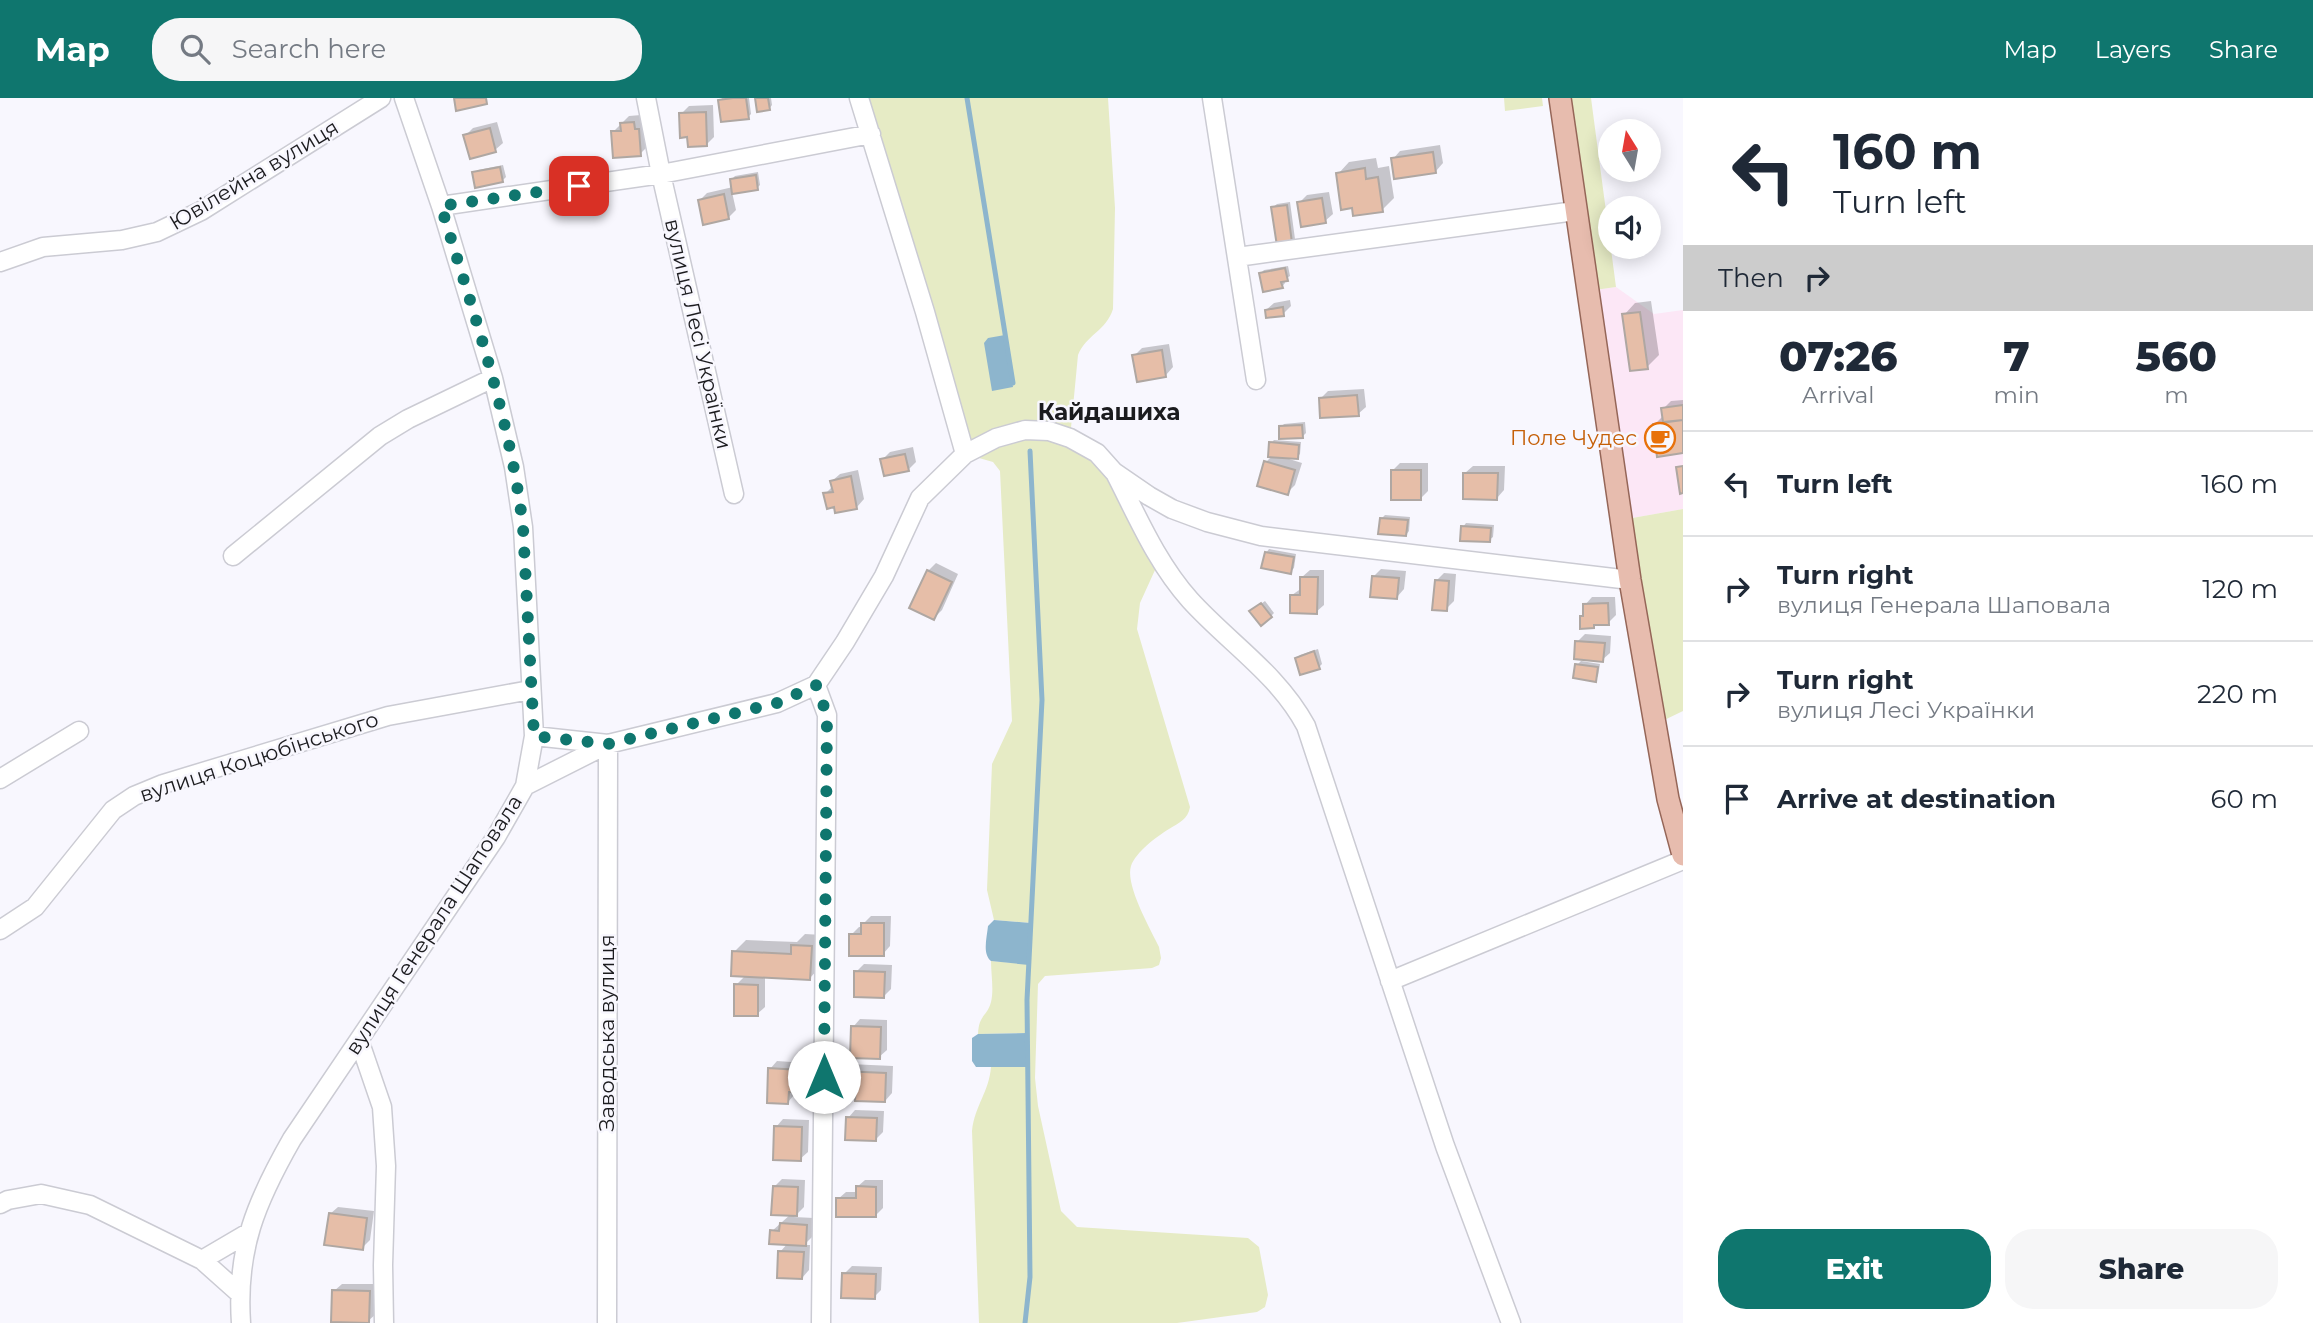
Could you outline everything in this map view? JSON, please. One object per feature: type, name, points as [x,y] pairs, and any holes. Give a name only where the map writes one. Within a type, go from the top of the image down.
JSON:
[{"type":"main road","points":[[1560,98],[1630,580],[1668,799],[1683,855]]},
{"type":"street","name":"Ювілейна вулиця","points":[[0,262],[43,247],[122,240],[158,232],[201,211],[381,98]]},
{"type":"street","name":"вулиця Генерала Шаповала","points":[[241,1323],[239,1293],[248,1233],[267,1184],[292,1139],[496,838],[525,786],[534,736],[519,494],[493,378],[441,206],[404,98]]},
{"type":"street","name":"вулиця Лесі Українки","points":[[646,98],[734,494]]},
{"type":"street","points":[[859,98],[925,312],[965,454]]},
{"type":"street","points":[[1212,98],[1256,380]]},
{"type":"street","points":[[441,206],[661,174],[870,134]]},
{"type":"street","points":[[1237,257],[1576,211]]},
{"type":"street","points":[[233,556],[380,436],[408,419],[493,378]]},
{"type":"street","points":[[525,786],[608,744],[777,703],[816,685],[884,576],[920,498],[965,454],[996,438],[1025,430],[1049,431],[1070,438],[1097,453],[1114,472],[1172,509],[1240,531],[1261,536],[1630,580]]},
{"type":"street","points":[[1114,472],[1160,559],[1190,600],[1277,683],[1297,710],[1311,741],[1445,1146],[1511,1323]]},
{"type":"street","points":[[816,685],[827,715],[821,1323]]},
{"type":"street","name":"вулиця Коцюбінського","points":[[0,930],[35,907],[113,810],[134,796],[163,784],[388,716],[530,690]]},
{"type":"street","points":[[0,779],[79,731]]},
{"type":"street","points":[[534,736],[608,744]]},
{"type":"street","name":"Заводська вулиця","points":[[607,1323],[608,744]]},
{"type":"street","points":[[1391,981],[1683,860]]},
{"type":"street","points":[[359,1040],[382,1107],[386,1166],[384,1323]]},
{"type":"street","points":[[0,1204],[41,1194],[90,1205],[202,1260],[239,1293]]},
{"type":"street","points":[[202,1260],[248,1233]]},
{"type":"shaded area","points":[[1616,287],[1654,314],[1683,310],[1683,509],[1621,520],[1588,291]]},
{"type":"green space","points":[[859,98],[1108,98],[1115,208],[1113,309],[1106,323],[1086,342],[1078,355],[1070,438],[1097,453],[1160,559],[1140,603],[1137,629],[1190,807],[1180,823],[1147,845],[1131,866],[1135,895],[1159,947],[1159,965],[1152,968],[1045,976],[1038,984],[1035,1078],[1038,1106],[1061,1211],[1077,1227],[1248,1238],[1259,1247],[1268,1295],[1265,1307],[1257,1312],[1177,1323],[979,1323],[972,1131],[991,1067],[1028,1067],[1027,1033],[978,1034],[992,997],[991,961],[1029,964],[1031,923],[994,920],[987,890],[992,764],[1012,721],[1000,471],[993,462],[965,454]]},
{"type":"green space","points":[[1504,98],[1542,98],[1543,106],[1505,111]]},
{"type":"green space","points":[[1560,98],[1591,98],[1598,151],[1598,182],[1602,182],[1604,196],[1598,196],[1598,259],[1612,259],[1616,287],[1588,291]]},
{"type":"green space","points":[[1683,509],[1683,711],[1654,725],[1621,520]]},
{"type":"water","points":[[1005,335],[1013,387],[992,391],[984,343],[988,338]]},
{"type":"water","points":[[994,920],[1031,923],[1029,965],[991,961],[988,958],[988,926]]},
{"type":"water","points":[[1027,1033],[1028,1067],[976,1067],[972,1061],[972,1038],[978,1034]]},
{"type":"building","points":[[454,98],[486,98],[487,104],[456,111]]},
{"type":"building","points":[[746,98],[749,119],[721,122],[718,100]]},
{"type":"building","points":[[755,98],[768,98],[770,110],[757,112]]},
{"type":"building","points":[[706,112],[707,146],[688,147],[687,137],[680,138],[679,113]]},
{"type":"building","points":[[634,122],[635,129],[639,129],[641,156],[613,158],[611,131],[621,131],[620,123]]},
{"type":"building","points":[[490,128],[496,152],[470,159],[463,135]]},
{"type":"building","points":[[1433,152],[1436,173],[1394,179],[1391,158]]},
{"type":"building","points":[[500,167],[503,182],[475,188],[472,172]]},
{"type":"building","points":[[1365,168],[1366,179],[1378,177],[1383,212],[1353,216],[1352,208],[1341,210],[1336,173]]},
{"type":"building","points":[[756,175],[758,190],[732,194],[730,179]]},
{"type":"building","points":[[724,194],[729,219],[703,225],[698,200]]},
{"type":"building","points":[[1322,198],[1326,223],[1301,227],[1297,202]]},
{"type":"building","points":[[1287,205],[1292,243],[1277,246],[1271,207]]},
{"type":"building","points":[[1285,268],[1288,281],[1281,282],[1283,288],[1263,292],[1259,273]]},
{"type":"building","points":[[1283,307],[1284,316],[1266,318],[1265,310]]},
{"type":"building","points":[[1640,312],[1648,369],[1630,371],[1622,314]]},
{"type":"building","points":[[1162,350],[1166,377],[1137,382],[1132,355]]},
{"type":"building","points":[[1357,395],[1359,416],[1320,418],[1319,398]]},
{"type":"building","points":[[1683,405],[1683,420],[1663,422],[1661,408]]},
{"type":"building","points":[[1683,420],[1683,453],[1657,457],[1653,424]]},
{"type":"building","points":[[1302,425],[1303,438],[1279,439],[1279,426]]},
{"type":"building","points":[[1269,442],[1299,445],[1298,459],[1268,457]]},
{"type":"building","points":[[905,454],[909,471],[884,476],[880,459]]},
{"type":"building","points":[[1264,461],[1295,470],[1288,495],[1257,486]]},
{"type":"building","points":[[1683,466],[1683,493],[1680,494],[1676,467]]},
{"type":"building","points":[[1391,470],[1421,470],[1421,500],[1391,500]]},
{"type":"building","points":[[1463,473],[1498,473],[1497,500],[1463,499]]},
{"type":"building","points":[[851,476],[857,509],[835,513],[834,507],[827,509],[823,493],[833,492],[830,481]]},
{"type":"building","points":[[1380,518],[1408,520],[1406,536],[1378,534]]},
{"type":"building","points":[[1461,526],[1491,528],[1490,542],[1460,541]]},
{"type":"building","points":[[1265,552],[1294,557],[1291,574],[1261,568]]},
{"type":"building","points":[[927,570],[952,582],[934,620],[909,608]]},
{"type":"building","points":[[1372,576],[1399,578],[1397,599],[1370,597]]},
{"type":"building","points":[[1300,577],[1318,577],[1317,614],[1290,613],[1290,595],[1300,595]]},
{"type":"building","points":[[1435,580],[1449,581],[1447,611],[1432,610]]},
{"type":"building","points":[[1261,603],[1272,617],[1261,626],[1249,611]]},
{"type":"building","points":[[1608,603],[1609,625],[1580,629],[1583,604]]},
{"type":"building","points":[[1575,641],[1605,643],[1603,662],[1574,659]]},
{"type":"building","points":[[1314,651],[1320,669],[1300,675],[1295,658]]},
{"type":"building","points":[[1575,664],[1598,667],[1596,682],[1573,678]]},
{"type":"building","points":[[861,923],[884,923],[884,956],[849,956],[849,934],[861,934]]},
{"type":"building","points":[[791,945],[812,946],[810,980],[731,976],[732,951],[791,954]]},
{"type":"building","points":[[854,971],[885,972],[884,998],[854,997]]},
{"type":"building","points":[[734,984],[758,985],[758,1016],[734,1016]]},
{"type":"building","points":[[851,1026],[881,1027],[880,1059],[850,1058]]},
{"type":"building","points":[[768,1068],[799,1070],[798,1092],[789,1092],[788,1104],[767,1103]]},
{"type":"building","points":[[840,1071],[886,1073],[885,1102],[855,1101],[856,1086],[839,1085]]},
{"type":"building","points":[[846,1117],[877,1118],[876,1141],[845,1140]]},
{"type":"building","points":[[774,1126],[802,1127],[801,1161],[773,1160]]},
{"type":"building","points":[[773,1186],[798,1187],[797,1216],[771,1215]]},
{"type":"building","points":[[856,1186],[876,1187],[876,1217],[836,1217],[836,1198],[856,1198]]},
{"type":"building","points":[[329,1213],[367,1218],[363,1250],[324,1245]]},
{"type":"building","points":[[780,1223],[807,1225],[806,1246],[769,1244],[770,1230],[779,1231]]},
{"type":"building","points":[[778,1251],[804,1252],[802,1279],[777,1278]]},
{"type":"building","points":[[842,1273],[876,1274],[875,1299],[841,1298]]},
{"type":"building","points":[[332,1290],[370,1291],[369,1323],[331,1322]]},
{"type":"waterway","points":[[967,98],[1013,383]]},
{"type":"waterway","points":[[1025,1323],[1030,1277],[1027,1000],[1042,700],[1030,451]]},
{"type":"place","name":"Поле Чудес","points":[[1660,438]]},
{"type":"district","name":"Кайдашиха","points":[[1109,412]]},
{"type":"route","points":[[579,186],[441,206],[493,378],[519,494],[534,736],[608,744],[777,703],[816,685],[827,715],[824,1077]]}]
